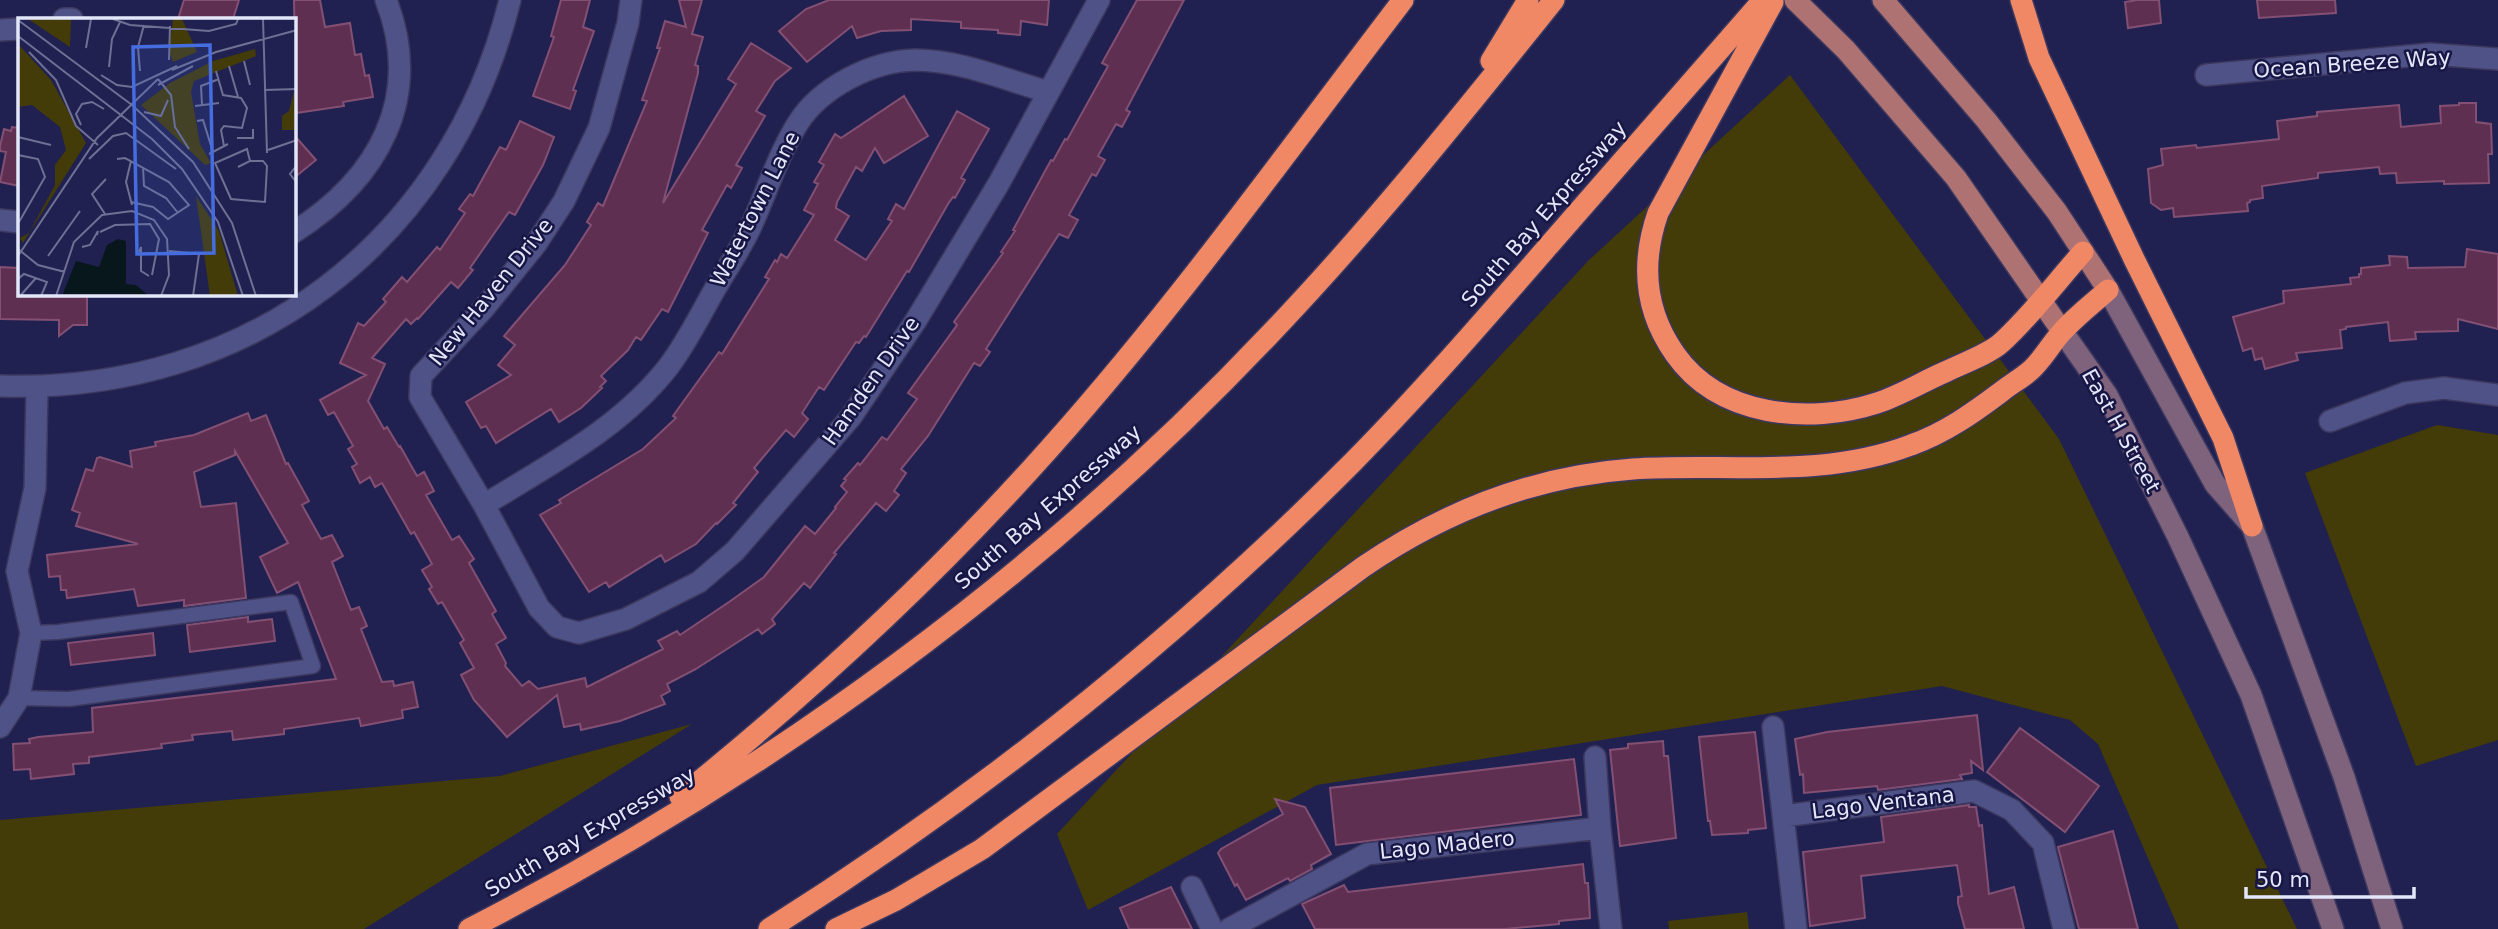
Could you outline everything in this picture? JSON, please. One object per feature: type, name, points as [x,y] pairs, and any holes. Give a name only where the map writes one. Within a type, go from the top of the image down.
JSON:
[{"type":"highway","points":[[603,857],[728,758],[803,694],[867,636],[979,525],[1042,457],[1137,346],[1403,0]]},
{"type":"highway","points":[[1440,142],[1528,0]]},
{"type":"highway","name":"South Bay Expressway","points":[[470,929],[603,857],[818,720],[956,619],[1031,557],[1150,453],[1263,342],[1329,271],[1440,142],[1554,0]]},
{"type":"highway","name":"South Bay Expressway","points":[[769,929],[894,847],[1032,746],[1156,645],[1239,572],[1413,400],[1763,0]]},
{"type":"highway","points":[[1774,0],[1658,213],[1648,249],[1646,269],[1651,306],[1662,333],[1677,357],[1704,384],[1737,402],[1772,411],[1805,414],[1853,409],[1900,394],[2000,345],[2083,252]]},
{"type":"highway","points":[[2021,0],[2039,58],[2134,260],[2223,438],[2252,526]]},
{"type":"highway","points":[[836,929],[896,900],[982,849],[1363,566],[1425,528],[1458,512],[1515,491],[1598,472],[1830,465],[1885,454],[1920,442],[1962,421],[2032,369],[2062,331],[2108,290]]},
{"type":"main road","name":"East H Street","points":[[1795,0],[1846,50],[1947,168],[2107,395],[2178,537],[2251,695],[2333,929]]},
{"type":"main road","points":[[1883,0],[1986,120],[2057,212],[2108,290],[2216,484],[2252,526],[2344,777],[2392,929]]},
{"type":"street","points":[[296,231],[320,216],[367,167],[393,118],[400,66],[394,23],[386,0]]},
{"type":"street","points":[[0,386],[73,385],[131,376],[177,364],[211,352],[279,318],[347,270],[405,212],[453,144],[489,70],[510,0]]},
{"type":"street","name":"New Haven Drive","points":[[539,608],[484,505],[420,397],[421,376],[485,307],[529,252],[564,201],[599,128],[628,23],[631,0]]},
{"type":"street","name":"Hamden Drive","points":[[539,608],[557,626],[579,633],[626,619],[699,582],[735,551],[858,407],[915,322],[987,204],[1099,0]]},
{"type":"street","points":[[0,30],[18,29]]},
{"type":"street","name":"Ocean Breeze Way","points":[[2206,75],[2430,54],[2498,59]]},
{"type":"street","name":"Watertown Lane","points":[[484,505],[601,432],[640,398],[669,366],[751,227],[782,152],[799,121],[823,97],[859,72],[914,60],[948,63],[1048,92]]},
{"type":"street","points":[[0,220],[18,222]]},
{"type":"street","points":[[0,727],[19,698],[31,633],[17,571],[35,488],[37,387]]},
{"type":"street","points":[[2330,421],[2405,393],[2444,388],[2498,395]]},
{"type":"street","name":"Lago Ventana","points":[[1773,727],[1796,929]]},
{"type":"street","points":[[1595,757],[1611,929]]},
{"type":"street","name":"Lago Ventana","points":[[1784,816],[1975,791],[2012,810],[2043,843],[2064,929]]},
{"type":"street","name":"Lago Madero","points":[[1229,929],[1367,854],[1600,828]]},
{"type":"street","points":[[1192,887],[1212,929]]},
{"type":"lane","points":[[19,698],[69,699],[313,666],[291,602],[58,632],[31,633]]},
{"type":"shaded area","points":[[1790,75],[2059,439],[2297,929],[2179,929],[2098,744],[2070,720],[1942,686],[1317,785],[1088,910],[1057,834],[1589,260]]},
{"type":"shaded area","points":[[2437,425],[2498,435],[2498,740],[2416,766],[2305,473]]},
{"type":"shaded area","points":[[692,724],[364,929],[0,929],[0,820],[500,776]]},
{"type":"shaded area","points":[[1747,912],[1749,929],[1669,929],[1668,921]]},
{"type":"building","points":[[184,0],[239,0],[233,18],[178,18]]},
{"type":"building","points":[[294,0],[320,0],[325,27],[350,23],[355,55],[361,54],[373,97],[343,102],[344,106],[296,113]]},
{"type":"building","points":[[561,0],[590,0],[583,27],[594,31],[573,90],[576,91],[570,109],[533,96],[554,37],[551,36]]},
{"type":"building","points":[[679,0],[702,0],[692,34],[703,37],[695,65],[698,66],[698,73],[663,203],[736,84],[728,79],[751,43],[791,68],[775,81],[756,111],[765,116],[736,165],[742,168],[731,188],[727,185],[702,230],[708,233],[668,312],[662,309],[641,340],[636,337],[628,350],[601,376],[606,381],[600,387],[602,388],[581,408],[559,422],[551,409],[496,443],[486,426],[481,428],[466,402],[511,375],[498,365],[515,345],[504,336],[565,265],[591,225],[587,222],[598,203],[603,206],[647,101],[642,100],[660,48],[657,48],[665,21],[686,27]]},
{"type":"building","points":[[829,0],[1049,0],[1047,25],[1021,21],[1020,35],[998,33],[998,30],[961,28],[961,22],[911,19],[911,30],[881,31],[857,38],[852,26],[807,62],[779,31],[806,9]]},
{"type":"building","points":[[1137,0],[1184,0],[1126,110],[1130,112],[1122,127],[1116,124],[1098,156],[1105,160],[1096,176],[1092,174],[1069,215],[1078,220],[1068,238],[1059,234],[986,349],[990,352],[980,366],[974,363],[928,436],[901,469],[906,473],[894,491],[899,495],[886,511],[876,503],[834,553],[836,554],[810,588],[804,583],[772,619],[775,624],[762,634],[758,629],[696,669],[667,684],[670,691],[661,696],[665,704],[620,721],[581,730],[580,724],[564,727],[557,695],[507,737],[474,700],[461,675],[474,668],[460,643],[464,640],[442,602],[438,604],[429,589],[432,587],[422,570],[432,564],[414,532],[411,534],[382,483],[375,487],[370,477],[360,483],[352,467],[357,464],[348,449],[353,446],[334,412],[328,415],[320,400],[366,375],[340,363],[358,323],[364,326],[386,302],[383,299],[402,277],[407,282],[437,247],[440,250],[465,213],[459,209],[470,194],[473,196],[500,147],[506,150],[520,121],[554,137],[543,165],[515,215],[509,212],[470,268],[473,270],[458,288],[451,282],[418,319],[411,324],[406,319],[372,358],[385,364],[368,401],[384,429],[387,427],[400,446],[417,476],[424,472],[434,491],[426,495],[452,540],[459,536],[474,559],[469,563],[496,611],[492,614],[506,638],[496,644],[505,666],[522,686],[529,681],[538,689],[585,678],[587,687],[663,649],[658,641],[677,631],[680,635],[764,577],[805,526],[815,534],[836,508],[847,492],[841,486],[846,480],[844,479],[858,463],[860,465],[882,437],[887,440],[917,399],[908,393],[957,325],[954,322],[1003,253],[1001,252],[1015,231],[1013,230],[1051,160],[1053,161],[1065,139],[1067,140],[1108,66],[1102,63]]},
{"type":"building","points":[[2159,0],[2161,23],[2128,28],[2125,2]]},
{"type":"building","points":[[2257,0],[2335,0],[2336,13],[2259,18]]},
{"type":"building","points":[[904,96],[928,136],[884,163],[875,148],[862,171],[856,167],[837,202],[836,208],[849,216],[835,240],[866,260],[892,221],[888,219],[896,204],[904,209],[957,111],[989,129],[961,178],[965,180],[955,198],[948,204],[909,272],[907,271],[866,337],[859,343],[856,342],[824,390],[819,387],[802,413],[808,419],[794,437],[786,430],[754,468],[758,472],[733,503],[736,505],[717,524],[696,544],[665,562],[661,555],[609,587],[606,582],[589,592],[540,515],[561,503],[559,500],[643,449],[676,418],[673,416],[719,352],[722,354],[769,279],[765,277],[775,260],[777,262],[781,254],[787,258],[814,215],[804,210],[818,184],[814,182],[824,165],[819,162],[835,134],[841,138]]},
{"type":"building","points":[[2476,103],[2476,122],[2491,124],[2489,183],[2397,183],[2396,173],[2380,174],[2379,167],[2318,173],[2318,178],[2262,186],[2263,198],[2250,200],[2247,203],[2248,211],[2174,217],[2173,208],[2161,210],[2151,203],[2148,169],[2163,165],[2161,149],[2279,139],[2277,121],[2317,116],[2317,112],[2399,105],[2401,127],[2441,123],[2440,106]]},
{"type":"building","points":[[12,127],[18,128],[18,186],[0,182],[6,152],[0,151],[0,146],[4,129],[11,131]]},
{"type":"building","points":[[296,137],[316,160],[296,176]]},
{"type":"building","points":[[2467,249],[2498,254],[2498,329],[2458,319],[2458,331],[2415,332],[2416,339],[2390,341],[2388,322],[2346,327],[2340,330],[2342,348],[2296,353],[2298,360],[2265,369],[2262,358],[2255,360],[2252,348],[2243,351],[2233,317],[2284,303],[2283,291],[2351,284],[2350,278],[2359,277],[2361,268],[2390,265],[2389,256],[2407,257],[2408,268],[2465,267]]},
{"type":"building","points":[[0,267],[18,268],[18,296],[87,296],[87,325],[73,325],[59,336],[59,320],[0,319]]},
{"type":"building","points":[[248,413],[251,421],[266,415],[286,464],[288,463],[309,501],[302,505],[321,539],[332,535],[343,556],[332,562],[351,610],[359,607],[367,626],[361,629],[382,682],[393,681],[394,686],[413,682],[418,707],[402,710],[403,718],[361,726],[359,718],[284,729],[284,734],[233,740],[232,731],[192,735],[193,740],[161,744],[162,748],[89,757],[89,763],[73,764],[74,774],[31,779],[30,769],[14,770],[13,744],[30,743],[29,739],[38,737],[93,732],[92,708],[336,679],[298,582],[277,593],[260,557],[288,543],[235,451],[235,455],[194,472],[201,507],[236,503],[246,598],[184,606],[184,600],[138,606],[134,589],[67,598],[66,590],[61,590],[60,576],[49,577],[47,555],[138,544],[76,526],[80,513],[72,510],[86,469],[93,471],[97,458],[132,467],[130,451],[156,446],[155,442],[194,435]]},
{"type":"building","points":[[248,617],[248,622],[272,619],[275,641],[190,652],[187,625]]},
{"type":"building","points":[[153,633],[155,655],[71,665],[68,643]]},
{"type":"building","points":[[1977,715],[1983,770],[1971,761],[1972,773],[1960,775],[1962,779],[1878,790],[1877,786],[1804,793],[1803,774],[1800,775],[1795,739],[1827,732]]},
{"type":"building","points":[[2020,728],[2099,786],[2065,832],[1987,772]]},
{"type":"building","points":[[1755,732],[1766,828],[1748,830],[1748,833],[1712,835],[1708,821],[1699,737]]},
{"type":"building","points":[[1663,741],[1664,756],[1668,756],[1676,838],[1620,846],[1610,750],[1628,748],[1628,744]]},
{"type":"building","points":[[1574,759],[1581,815],[1336,845],[1330,788]]},
{"type":"building","points":[[1275,799],[1305,807],[1331,854],[1290,881],[1288,878],[1246,900],[1237,884],[1235,886],[1218,853],[1283,814]]},
{"type":"building","points":[[1969,805],[1976,807],[1979,826],[1982,825],[1989,894],[2014,887],[2024,929],[1965,929],[1958,903],[1958,897],[1962,896],[1957,865],[1861,876],[1865,918],[1810,926],[1803,852],[1884,842],[1881,817]]},
{"type":"building","points":[[2113,831],[2138,929],[2079,929],[2058,847]]},
{"type":"building","points":[[1583,864],[1585,883],[1588,883],[1590,918],[1559,921],[1559,924],[1505,929],[1315,929],[1302,904],[1344,885],[1348,892]]},
{"type":"building","points":[[1171,887],[1192,929],[1129,929],[1120,908]]}]
